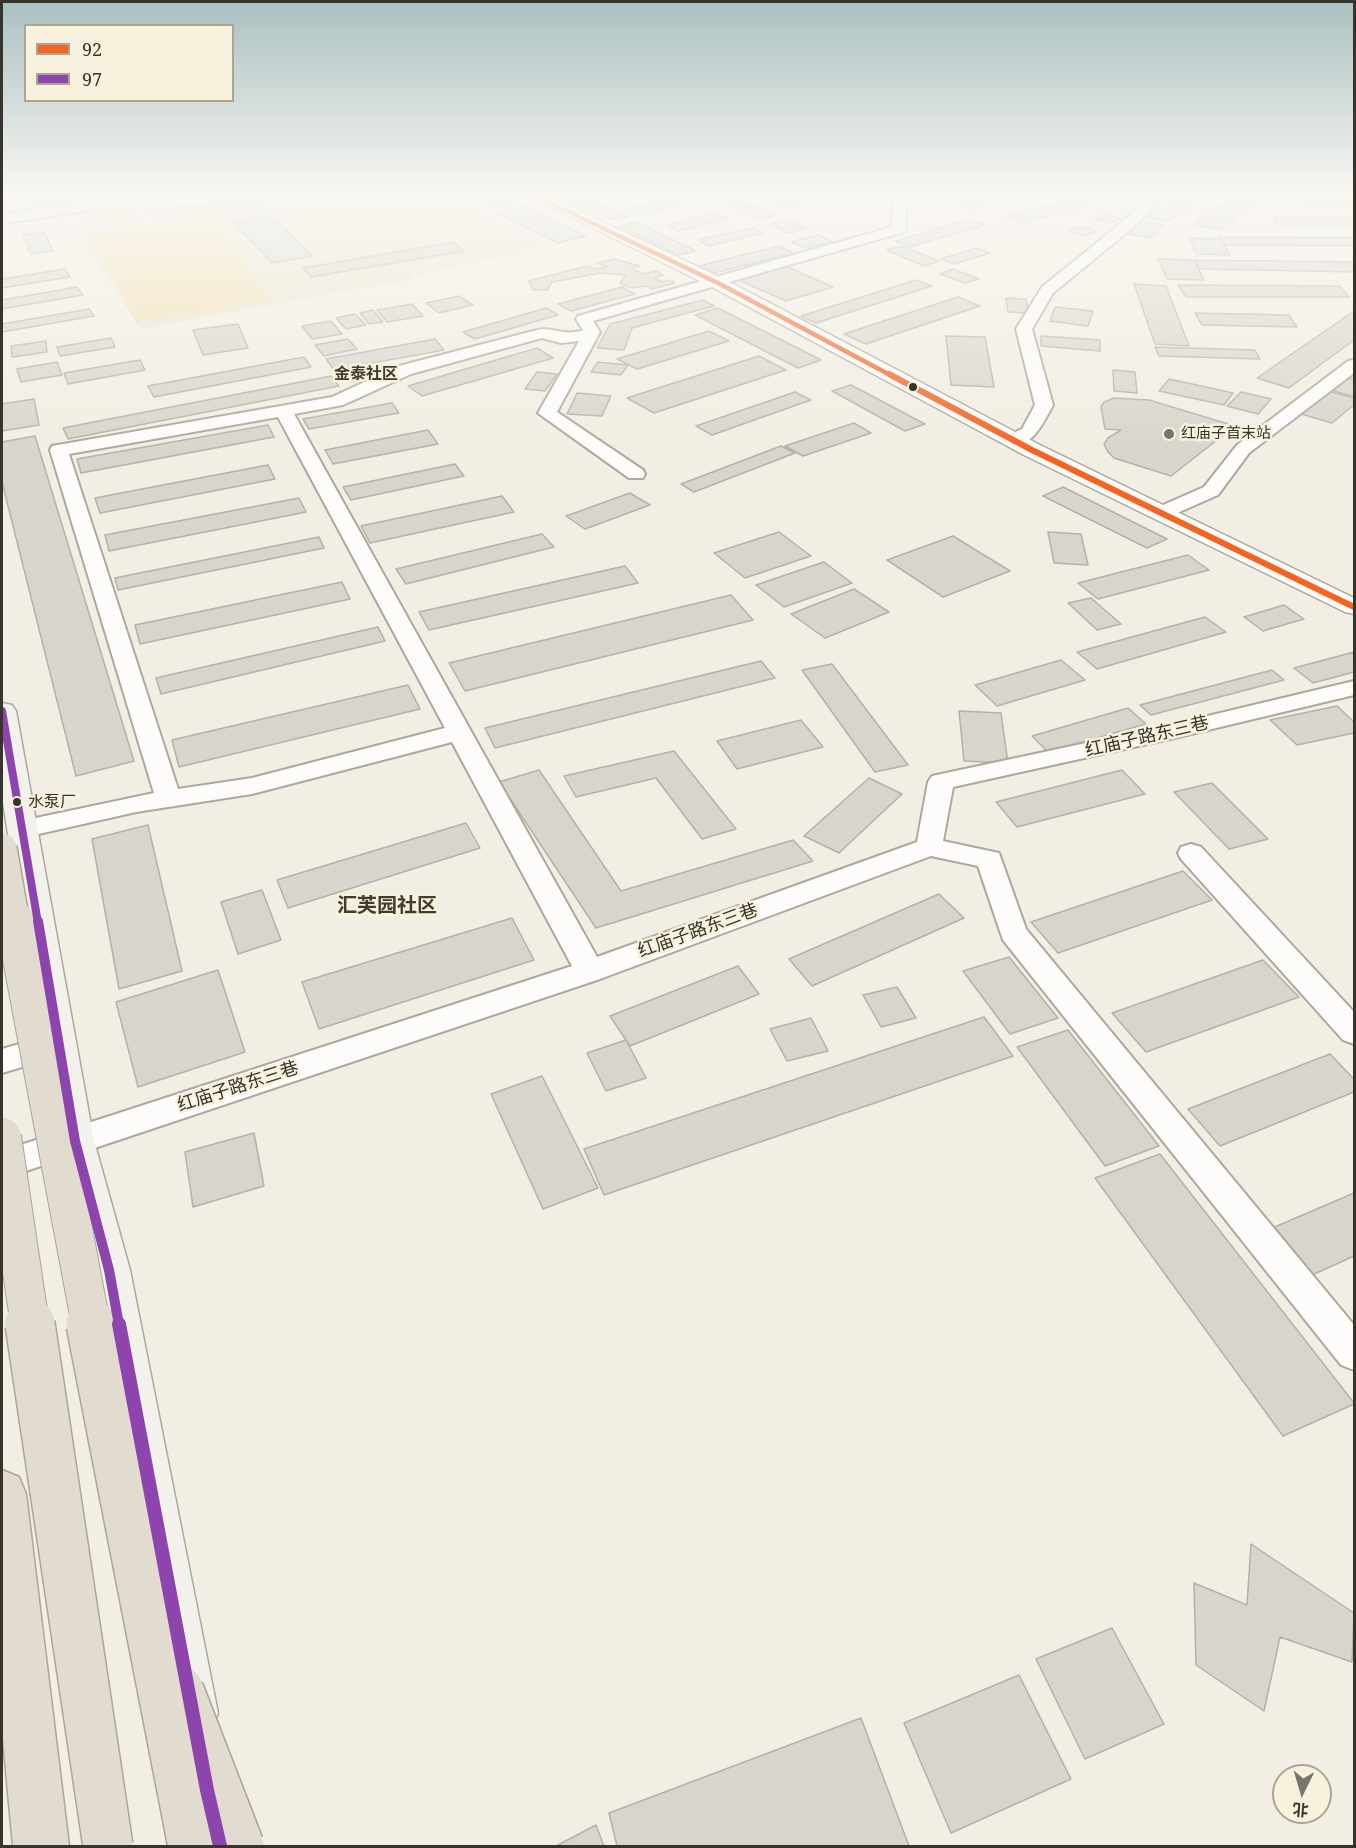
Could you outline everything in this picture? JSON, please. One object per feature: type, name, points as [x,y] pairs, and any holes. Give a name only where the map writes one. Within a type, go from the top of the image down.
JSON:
[{"type":"highway","points":[[11,839],[52,1136],[151,1617],[211,1844]]},
{"type":"highway","points":[[2,1157],[108,1846]]},
{"type":"highway","points":[[2,1494],[41,1846]]},
{"type":"main road","points":[[2,711],[11,839],[59,1044],[75,1141],[109,1270],[211,1844]]},
{"type":"main road","points":[[2,1622],[26,1846]]},
{"type":"street","points":[[708,278],[1013,440],[1354,607]]},
{"type":"street","points":[[592,333],[584,319],[732,278]]},
{"type":"street","points":[[1013,440],[1029,432],[1044,405],[1024,329],[1047,290],[1062,278]]},
{"type":"street","points":[[168,798],[59,450],[337,401],[405,370],[543,333],[552,338],[573,338],[592,333]]},
{"type":"street","points":[[592,333],[547,413],[636,474]]},
{"type":"street","points":[[1161,513],[1211,491],[1243,449],[1354,365]]},
{"type":"street","points":[[284,412],[590,971]]},
{"type":"street","name":"红庙子路东三巷","points":[[2,1157],[75,1141],[590,971],[929,847],[941,783],[1354,688]]},
{"type":"street","points":[[11,839],[168,798],[252,786],[460,732]]},
{"type":"street","points":[[929,847],[989,859],[1013,933],[1354,1353]]},
{"type":"street","points":[[1191,852],[1354,1032]]},
{"type":"street","points":[[2,1061],[59,1044]]},
{"type":"shaded area","points":[[107,278],[415,279],[140,329]]},
{"type":"shaded area","points":[[113,278],[256,278],[272,300],[136,322]]},
{"type":"building","points":[[7,278],[62,278],[2,288],[2,279]]},
{"type":"building","points":[[540,278],[572,278],[552,282],[547,290],[533,290],[529,281]]},
{"type":"building","points":[[624,278],[654,278],[662,282],[670,280],[675,283],[652,289],[645,286],[631,288],[620,283]]},
{"type":"building","points":[[813,278],[833,287],[786,301],[736,279]]},
{"type":"building","points":[[952,278],[979,279],[965,283]]},
{"type":"building","points":[[1203,278],[1204,280],[1167,279]]},
{"type":"building","points":[[916,280],[932,286],[816,323],[801,316]]},
{"type":"building","points":[[1134,284],[1166,286],[1189,346],[1155,344]]},
{"type":"building","points":[[1178,285],[1339,286],[1349,297],[1186,297]]},
{"type":"building","points":[[77,287],[83,295],[2,309],[2,300]]},
{"type":"building","points":[[622,287],[635,294],[571,311],[558,304]]},
{"type":"building","points":[[459,296],[473,305],[439,313],[426,303]]},
{"type":"building","points":[[958,297],[980,306],[866,344],[844,334]]},
{"type":"building","points":[[1006,298],[1026,299],[1029,313],[1008,312]]},
{"type":"building","points":[[703,300],[714,306],[632,328],[624,350],[597,348],[610,324]]},
{"type":"building","points":[[412,304],[423,316],[387,322],[377,310]]},
{"type":"building","points":[[1055,307],[1093,311],[1088,326],[1050,321]]},
{"type":"building","points":[[546,308],[558,315],[475,339],[463,332]]},
{"type":"building","points":[[718,308],[821,360],[798,368],[695,315]]},
{"type":"building","points":[[89,309],[94,316],[2,332],[2,324]]},
{"type":"building","points":[[373,310],[383,322],[369,324],[360,313]]},
{"type":"building","points":[[1354,311],[1354,340],[1289,388],[1257,378]]},
{"type":"building","points":[[1195,313],[1289,315],[1297,327],[1202,325]]},
{"type":"building","points":[[355,314],[366,325],[346,329],[336,318]]},
{"type":"building","points":[[331,321],[342,334],[312,339],[302,326]]},
{"type":"building","points":[[238,324],[248,348],[203,355],[193,330]]},
{"type":"building","points":[[709,331],[729,341],[637,369],[617,359]]},
{"type":"building","points":[[946,336],[985,337],[994,387],[951,385]]},
{"type":"building","points":[[1041,336],[1100,340],[1100,351],[1041,346]]},
{"type":"building","points":[[111,338],[115,347],[60,356],[57,347]]},
{"type":"building","points":[[348,339],[357,349],[324,356],[315,345]]},
{"type":"building","points":[[435,339],[444,350],[334,370],[326,359]]},
{"type":"building","points":[[46,341],[47,352],[12,357],[11,346]]},
{"type":"building","points":[[1155,347],[1255,350],[1260,359],[1159,356]]},
{"type":"building","points":[[537,348],[553,358],[422,396],[408,386]]},
{"type":"building","points":[[759,356],[786,370],[654,413],[627,398]]},
{"type":"building","points":[[304,357],[311,367],[154,397],[148,386]]},
{"type":"building","points":[[140,360],[145,370],[68,384],[64,373]]},
{"type":"building","points":[[57,362],[62,375],[21,382],[17,369]]},
{"type":"building","points":[[598,362],[628,365],[621,375],[591,372]]},
{"type":"building","points":[[1113,370],[1135,372],[1137,393],[1114,391]]},
{"type":"building","points":[[537,372],[557,374],[545,391],[525,389]]},
{"type":"building","points":[[331,376],[339,386],[68,439],[63,428]]},
{"type":"building","points":[[1349,378],[1354,380],[1354,397],[1331,390]]},
{"type":"building","points":[[1169,379],[1233,393],[1224,405],[1159,391]]},
{"type":"building","points":[[851,385],[925,424],[905,431],[832,391]]},
{"type":"building","points":[[795,392],[811,400],[712,435],[696,426]]},
{"type":"building","points":[[1241,392],[1271,399],[1258,414],[1227,406]]},
{"type":"building","points":[[1331,392],[1354,398],[1354,405],[1332,423],[1301,414]]},
{"type":"building","points":[[577,393],[611,396],[602,416],[567,414]]},
{"type":"building","name":"红庙子首末站","points":[[1114,398],[1149,400],[1235,426],[1171,476],[1114,458],[1108,452],[1104,444],[1108,438],[1121,430],[1105,429],[1101,407],[1104,402]]},
{"type":"building","points":[[34,399],[39,425],[2,431],[2,404]]},
{"type":"building","points":[[392,403],[399,413],[309,429],[303,419]]},
{"type":"building","points":[[854,423],[871,433],[803,456],[785,446]]},
{"type":"building","points":[[268,425],[274,437],[81,473],[77,459]]},
{"type":"building","points":[[428,430],[438,444],[333,464],[325,450]]},
{"type":"building","points":[[35,436],[134,761],[76,776],[2,482],[2,442]]},
{"type":"building","points":[[781,446],[795,453],[694,492],[681,484]]},
{"type":"building","points":[[455,464],[464,476],[351,500],[343,487]]},
{"type":"building","points":[[268,465],[275,479],[100,513],[95,498]]},
{"type":"building","points":[[1063,487],[1167,539],[1147,548],[1043,496]]},
{"type":"building","points":[[630,493],[650,505],[585,529],[566,516]]},
{"type":"building","points":[[502,496],[514,512],[370,543],[361,526]]},
{"type":"building","points":[[299,498],[306,512],[109,551],[105,535]]},
{"type":"building","points":[[779,532],[811,556],[745,578],[714,553]]},
{"type":"building","points":[[1048,532],[1081,534],[1088,565],[1054,563]]},
{"type":"building","points":[[542,534],[554,547],[406,584],[396,569]]},
{"type":"building","points":[[953,536],[1010,571],[943,597],[887,560]]},
{"type":"building","points":[[319,537],[324,548],[118,590],[115,578]]},
{"type":"building","points":[[1188,555],[1209,570],[1098,599],[1078,583]]},
{"type":"building","points":[[824,562],[852,583],[784,607],[756,585]]},
{"type":"building","points":[[625,566],[638,583],[429,630],[419,612]]},
{"type":"building","points":[[342,582],[350,599],[140,644],[135,625]]},
{"type":"building","points":[[854,589],[889,612],[825,638],[791,614]]},
{"type":"building","points":[[731,595],[753,620],[465,691],[449,663]]},
{"type":"building","points":[[1091,598],[1121,624],[1097,630],[1068,603]]},
{"type":"building","points":[[1284,605],[1304,619],[1263,631],[1244,617]]},
{"type":"building","points":[[1205,617],[1226,632],[1097,669],[1077,652]]},
{"type":"building","points":[[378,627],[385,641],[161,694],[156,678]]},
{"type":"building","points":[[1354,652],[1354,672],[1313,683],[1294,668]]},
{"type":"building","points":[[1061,660],[1085,680],[997,706],[975,685]]},
{"type":"building","points":[[761,661],[775,678],[495,748],[485,728]]},
{"type":"building","points":[[832,664],[908,765],[875,772],[802,670]]},
{"type":"building","points":[[1272,670],[1284,680],[1151,715],[1140,705]]},
{"type":"building","points":[[408,685],[420,709],[179,767],[172,740]]},
{"type":"building","points":[[1337,706],[1354,722],[1354,733],[1297,745],[1270,720]]},
{"type":"building","points":[[1128,708],[1146,724],[1048,752],[1032,736]]},
{"type":"building","points":[[959,711],[1001,713],[1008,763],[964,761]]},
{"type":"building","points":[[801,720],[823,747],[737,769],[717,741]]},
{"type":"building","points":[[674,751],[736,829],[702,839],[656,778],[576,797],[564,776]]},
{"type":"building","points":[[539,770],[621,891],[793,840],[813,861],[596,928],[499,782]]},
{"type":"building","points":[[1122,770],[1145,794],[1017,827],[996,802]]},
{"type":"building","points":[[869,778],[902,794],[839,853],[804,836]]},
{"type":"building","points":[[1212,783],[1268,839],[1229,849],[1174,792]]},
{"type":"building","points":[[466,823],[480,848],[288,908],[277,880]]},
{"type":"building","points":[[148,825],[182,971],[119,989],[92,839]]},
{"type":"building","points":[[1183,871],[1212,900],[1058,953],[1031,922]]},
{"type":"building","points":[[262,890],[281,940],[238,954],[221,902]]},
{"type":"building","points":[[939,894],[964,918],[812,986],[789,959]]},
{"type":"building","points":[[512,918],[534,960],[319,1029],[302,982]]},
{"type":"building","points":[[1009,957],[1058,1018],[1010,1034],[963,971]]},
{"type":"building","points":[[1263,960],[1299,997],[1146,1052],[1112,1013]]},
{"type":"building","points":[[738,966],[759,994],[630,1046],[610,1016]]},
{"type":"building","points":[[218,970],[245,1052],[138,1087],[116,1002]]},
{"type":"building","points":[[897,987],[916,1018],[881,1027],[863,995]]},
{"type":"building","points":[[984,1017],[1013,1056],[604,1195],[584,1149]]},
{"type":"building","points":[[811,1018],[828,1051],[787,1061],[770,1029]]},
{"type":"building","points":[[1068,1030],[1159,1146],[1105,1166],[1017,1047]]},
{"type":"building","points":[[626,1040],[646,1078],[606,1091],[587,1053]]},
{"type":"building","points":[[1330,1054],[1354,1079],[1354,1092],[1220,1146],[1188,1109]]},
{"type":"building","points":[[542,1076],[598,1188],[543,1209],[491,1094]]},
{"type":"building","points":[[254,1133],[264,1186],[193,1207],[185,1152]]},
{"type":"building","points":[[1160,1154],[1354,1404],[1283,1436],[1095,1178]]},
{"type":"building","points":[[1354,1193],[1354,1256],[1310,1276],[1270,1229]]},
{"type":"building","points":[[1251,1544],[1354,1613],[1352,1662],[1280,1637],[1264,1711],[1196,1665],[1194,1583],[1247,1605]]},
{"type":"building","points":[[1112,1628],[1164,1724],[1085,1759],[1036,1659]]},
{"type":"building","points":[[1019,1675],[1071,1779],[951,1833],[904,1723]]},
{"type":"building","points":[[861,1718],[909,1846],[617,1846],[609,1813]]},
{"type":"building","points":[[596,1825],[604,1846],[556,1846]]},
{"type":"transit line","name":"92","points":[[708,278],[1032,450],[1354,607]]},
{"type":"transit line","name":"97","points":[[2,711],[75,1141],[109,1270],[207,1790],[220,1846]]},
{"type":"place","name":"红庙子首末站","points":[[1169,434]]},
{"type":"place","name":"水泵厂","points":[[17,802]]},
{"type":"district","name":"金泰社区","points":[[366,374]]},
{"type":"district","name":"汇芙园社区","points":[[387,906]]}]
